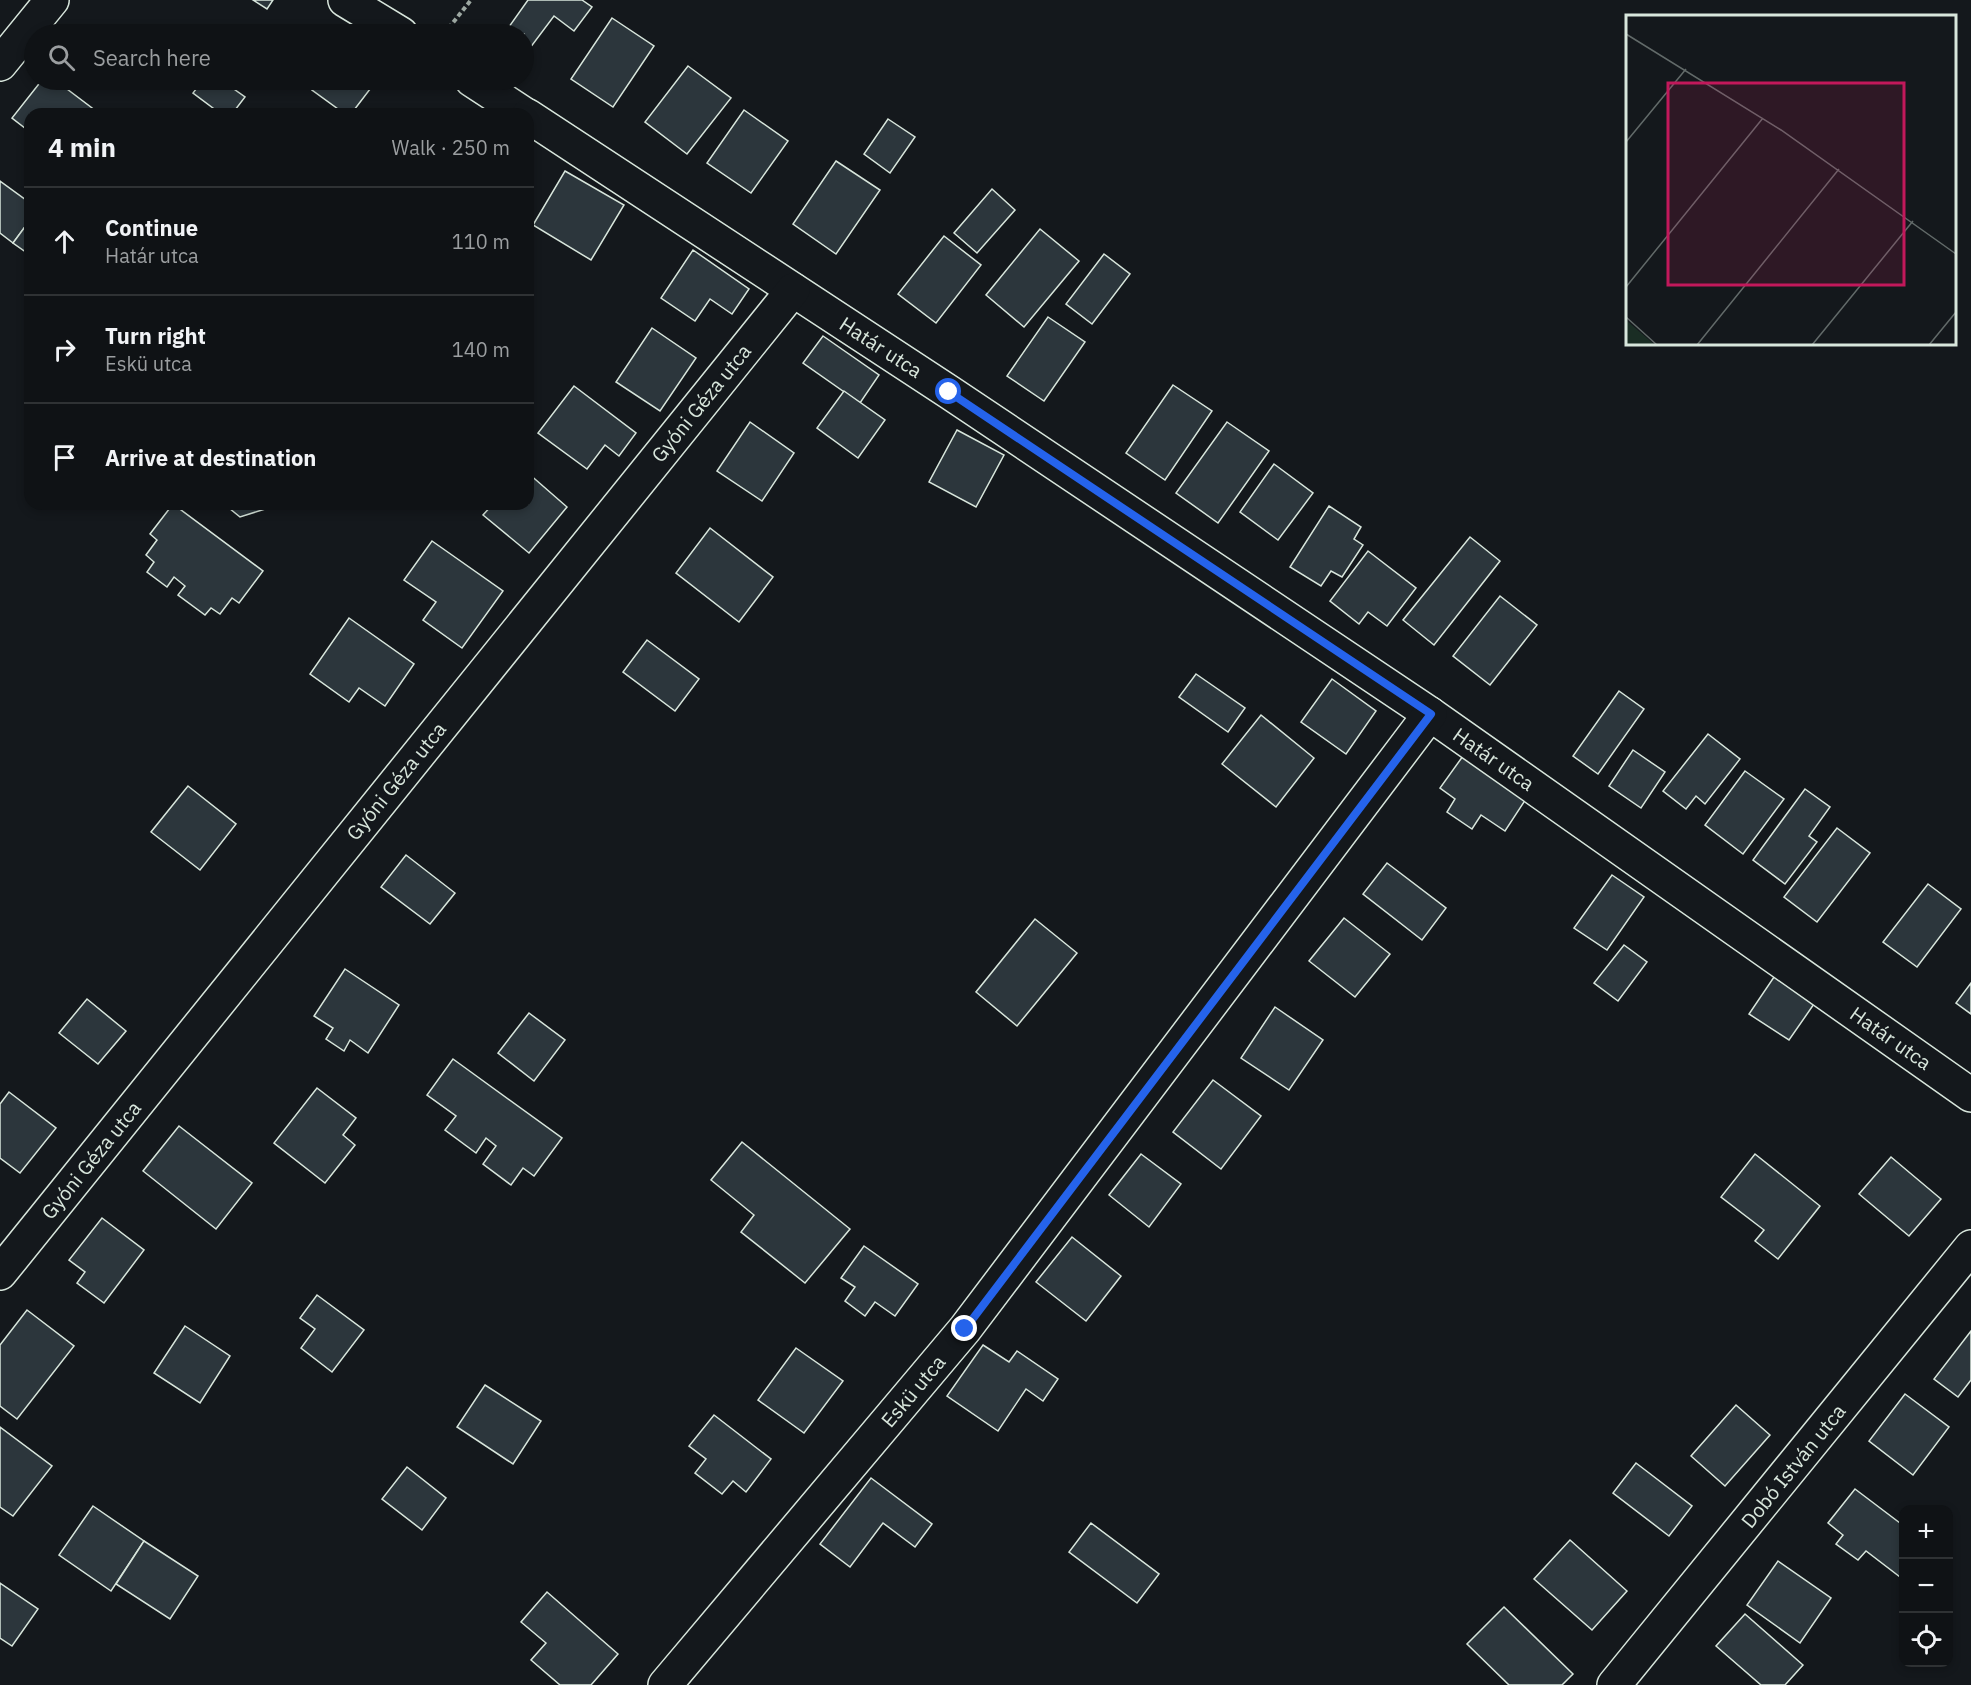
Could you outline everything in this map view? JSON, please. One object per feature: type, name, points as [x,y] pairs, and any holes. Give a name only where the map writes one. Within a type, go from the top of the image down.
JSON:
[{"type":"street","points":[[32,24],[52,0]]},
{"type":"street","points":[[345,0],[385,24]]},
{"type":"street","points":[[0,64],[24,34]]},
{"type":"street","name":"Határ utca","points":[[487,90],[515,108]]},
{"type":"street","name":"Határ utca","points":[[534,120],[1431,714],[1971,1095]]},
{"type":"street","name":"Gyóni Géza utca","points":[[0,1273],[793,290]]},
{"type":"street","name":"Eskü utca","points":[[665,1685],[965,1329],[1431,714]]},
{"type":"street","name":"Dobó István utca","points":[[1614,1685],[1971,1247]]},
{"type":"path","points":[[452,24],[471,0]]},
{"type":"building","points":[[253,0],[273,0],[267,9]]},
{"type":"building","points":[[528,0],[582,0],[592,7],[574,31],[554,16],[534,43],[534,24],[511,24]]},
{"type":"building","points":[[612,18],[654,46],[613,107],[571,79]]},
{"type":"building","points":[[688,66],[731,98],[687,154],[645,122]]},
{"type":"building","points":[[34,90],[68,90],[92,108],[24,108],[24,127],[12,118]]},
{"type":"building","points":[[195,90],[235,90],[245,97],[237,108],[213,108],[193,93]]},
{"type":"building","points":[[312,90],[369,90],[356,108],[337,108]]},
{"type":"building","points":[[744,110],[788,141],[751,193],[707,163]]},
{"type":"building","points":[[888,119],[915,137],[890,173],[864,154]]},
{"type":"building","points":[[836,161],[880,190],[836,254],[793,224]]},
{"type":"building","points":[[565,171],[624,205],[591,260],[534,226]]},
{"type":"building","points":[[0,181],[24,199],[24,228],[13,243],[0,233]]},
{"type":"building","points":[[992,189],[1015,210],[977,253],[954,233]]},
{"type":"building","points":[[24,228],[24,251],[13,243]]},
{"type":"building","points":[[1040,229],[1079,261],[1024,327],[986,295]]},
{"type":"building","points":[[944,236],[981,265],[936,323],[898,294]]},
{"type":"building","points":[[693,250],[749,289],[732,314],[710,299],[695,321],[661,298]]},
{"type":"building","points":[[1104,254],[1130,274],[1092,324],[1066,304]]},
{"type":"building","points":[[1048,317],[1085,342],[1044,401],[1007,376]]},
{"type":"building","points":[[652,328],[696,358],[660,411],[616,382]]},
{"type":"building","points":[[823,336],[879,375],[860,403],[803,363]]},
{"type":"building","points":[[1173,385],[1212,411],[1165,480],[1126,453]]},
{"type":"building","points":[[574,386],[636,433],[619,456],[605,445],[587,469],[538,433]]},
{"type":"building","points":[[844,391],[885,420],[858,458],[817,428]]},
{"type":"building","points":[[750,422],[794,453],[762,501],[717,471]]},
{"type":"building","points":[[1227,422],[1269,451],[1218,523],[1176,493]]},
{"type":"building","points":[[957,430],[1004,455],[976,507],[929,482]]},
{"type":"building","points":[[1274,464],[1313,493],[1278,540],[1240,512]]},
{"type":"building","points":[[534,478],[567,507],[529,553],[483,515],[488,510],[534,510]]},
{"type":"building","points":[[1329,506],[1361,527],[1354,539],[1363,545],[1342,577],[1331,571],[1321,586],[1290,567]]},
{"type":"building","points":[[168,510],[181,510],[263,571],[239,603],[232,598],[220,614],[211,608],[205,615],[178,595],[185,586],[174,577],[167,587],[147,572],[154,562],[146,555],[157,540],[150,534]]},
{"type":"building","points":[[231,510],[262,510],[240,517]]},
{"type":"building","points":[[710,528],[773,577],[739,622],[676,573]]},
{"type":"building","points":[[1470,537],[1500,561],[1434,645],[1403,620]]},
{"type":"building","points":[[432,541],[503,591],[462,648],[423,620],[436,602],[404,580]]},
{"type":"building","points":[[1368,551],[1416,588],[1387,626],[1368,612],[1359,624],[1330,601]]},
{"type":"building","points":[[1500,596],[1537,625],[1490,685],[1453,656]]},
{"type":"building","points":[[349,618],[414,664],[385,706],[359,688],[349,702],[310,674]]},
{"type":"building","points":[[647,640],[699,679],[675,711],[623,672]]},
{"type":"building","points":[[1196,674],[1245,708],[1228,732],[1179,697]]},
{"type":"building","points":[[1332,679],[1376,711],[1346,754],[1301,722]]},
{"type":"building","points":[[1619,691],[1644,709],[1598,774],[1573,756]]},
{"type":"building","points":[[1261,715],[1314,758],[1276,807],[1222,764]]},
{"type":"building","points":[[1708,734],[1740,759],[1705,804],[1696,796],[1686,809],[1663,791]]},
{"type":"building","points":[[1633,750],[1665,772],[1641,808],[1609,786]]},
{"type":"building","points":[[1463,756],[1526,799],[1505,831],[1481,815],[1472,829],[1447,812],[1455,799],[1440,788]]},
{"type":"building","points":[[1745,771],[1784,799],[1743,854],[1705,825]]},
{"type":"building","points":[[188,786],[236,824],[200,870],[151,832]]},
{"type":"building","points":[[1805,789],[1830,807],[1809,836],[1817,842],[1785,884],[1753,860]]},
{"type":"building","points":[[1837,828],[1870,853],[1817,922],[1784,897]]},
{"type":"building","points":[[406,855],[455,893],[430,924],[381,887]]},
{"type":"building","points":[[1387,863],[1446,908],[1422,940],[1363,894]]},
{"type":"building","points":[[1612,875],[1644,897],[1607,950],[1574,928]]},
{"type":"building","points":[[1928,884],[1961,909],[1917,967],[1883,942]]},
{"type":"building","points":[[1344,918],[1390,954],[1355,997],[1309,961]]},
{"type":"building","points":[[1035,919],[1077,953],[1017,1026],[976,992]]},
{"type":"building","points":[[1624,945],[1647,962],[1618,1001],[1594,983]]},
{"type":"building","points":[[345,969],[399,1005],[368,1053],[350,1040],[344,1051],[326,1039],[333,1028],[314,1016]]},
{"type":"building","points":[[1774,977],[1814,1004],[1789,1040],[1749,1014]]},
{"type":"building","points":[[1971,983],[1971,1014],[1956,1003]]},
{"type":"building","points":[[87,999],[126,1031],[98,1064],[59,1033]]},
{"type":"building","points":[[1275,1007],[1323,1040],[1289,1090],[1241,1058]]},
{"type":"building","points":[[529,1013],[565,1040],[534,1081],[498,1053]]},
{"type":"building","points":[[453,1059],[562,1138],[534,1176],[523,1168],[511,1185],[483,1164],[496,1146],[486,1138],[476,1153],[445,1130],[456,1116],[427,1095]]},
{"type":"building","points":[[1213,1080],[1261,1116],[1221,1169],[1173,1132]]},
{"type":"building","points":[[317,1088],[356,1118],[343,1135],[355,1145],[325,1183],[274,1143]]},
{"type":"building","points":[[9,1092],[56,1128],[20,1173],[0,1158],[0,1104]]},
{"type":"building","points":[[179,1126],[252,1183],[216,1229],[143,1171]]},
{"type":"building","points":[[742,1142],[850,1229],[805,1283],[741,1232],[754,1215],[711,1180]]},
{"type":"building","points":[[1141,1154],[1181,1184],[1149,1227],[1109,1195]]},
{"type":"building","points":[[1755,1154],[1820,1206],[1778,1259],[1755,1241],[1764,1230],[1721,1197]]},
{"type":"building","points":[[1891,1157],[1941,1199],[1909,1236],[1859,1194]]},
{"type":"building","points":[[102,1218],[144,1250],[104,1303],[77,1283],[85,1272],[69,1260]]},
{"type":"building","points":[[1072,1237],[1121,1276],[1086,1321],[1036,1282]]},
{"type":"building","points":[[864,1246],[918,1284],[895,1316],[875,1302],[865,1316],[845,1301],[855,1287],[841,1278]]},
{"type":"building","points":[[317,1295],[364,1330],[332,1372],[301,1348],[315,1329],[300,1318]]},
{"type":"building","points":[[27,1310],[74,1346],[17,1419],[0,1406],[0,1345]]},
{"type":"building","points":[[185,1326],[230,1356],[200,1403],[154,1373]]},
{"type":"building","points":[[1971,1331],[1971,1380],[1958,1397],[1934,1379]]},
{"type":"building","points":[[983,1345],[1009,1362],[1017,1351],[1058,1379],[1043,1401],[1026,1389],[998,1431],[947,1396]]},
{"type":"building","points":[[796,1348],[843,1381],[804,1433],[758,1400]]},
{"type":"building","points":[[485,1385],[541,1421],[513,1464],[457,1427]]},
{"type":"building","points":[[1905,1394],[1949,1427],[1913,1475],[1869,1441]]},
{"type":"building","points":[[1736,1405],[1770,1435],[1725,1486],[1691,1456]]},
{"type":"building","points":[[714,1415],[771,1459],[746,1492],[733,1481],[722,1494],[695,1473],[706,1459],[689,1446]]},
{"type":"building","points":[[0,1427],[52,1466],[13,1516],[0,1507]]},
{"type":"building","points":[[1636,1463],[1692,1506],[1669,1536],[1613,1493]]},
{"type":"building","points":[[407,1467],[446,1498],[422,1530],[382,1499]]},
{"type":"building","points":[[871,1478],[932,1524],[915,1547],[883,1523],[850,1567],[820,1544]]},
{"type":"building","points":[[1855,1489],[1899,1522],[1899,1576],[1866,1551],[1858,1560],[1836,1544],[1843,1535],[1828,1523]]},
{"type":"building","points":[[93,1506],[144,1541],[111,1591],[59,1555]]},
{"type":"building","points":[[1091,1523],[1159,1574],[1137,1603],[1069,1552]]},
{"type":"building","points":[[1570,1540],[1627,1591],[1592,1630],[1534,1579]]},
{"type":"building","points":[[144,1541],[198,1576],[170,1619],[116,1584]]},
{"type":"building","points":[[1778,1561],[1831,1598],[1800,1643],[1747,1605]]},
{"type":"building","points":[[0,1583],[38,1609],[12,1646],[0,1638]]},
{"type":"building","points":[[547,1592],[618,1654],[591,1685],[560,1685],[531,1660],[546,1643],[521,1622]]},
{"type":"building","points":[[1504,1607],[1573,1674],[1562,1685],[1509,1685],[1467,1644]]},
{"type":"building","points":[[1745,1614],[1803,1665],[1785,1685],[1761,1685],[1716,1646]]},
{"type":"route","points":[[949,392],[1431,714],[965,1329]]}]
